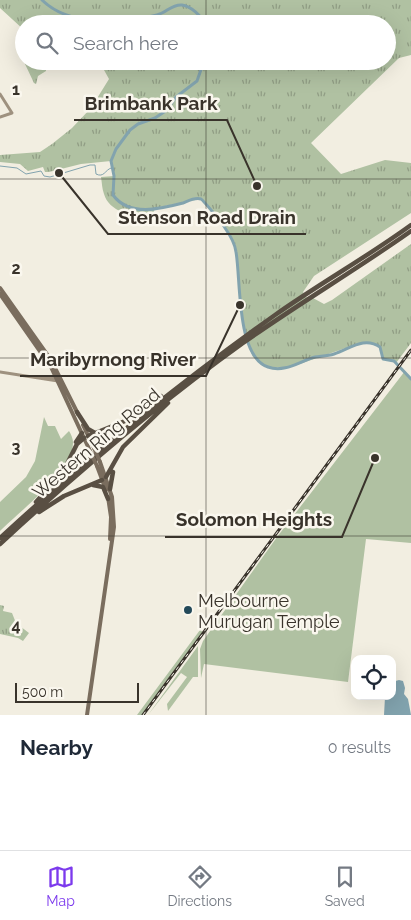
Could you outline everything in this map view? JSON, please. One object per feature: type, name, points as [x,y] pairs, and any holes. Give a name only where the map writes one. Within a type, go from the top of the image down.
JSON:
[{"type":"highway","name":"Western Ring Road","points":[[0,544],[103,452],[205,365],[411,225]]},
{"type":"highway","name":"Western Ring Road","points":[[0,538],[82,465],[177,389],[306,297],[411,233]]},
{"type":"highway","points":[[14,525],[62,474],[72,458],[77,444],[85,436],[125,421],[177,389]]},
{"type":"highway","points":[[11,534],[56,501],[111,473],[117,456],[130,438],[177,389]]},
{"type":"highway","points":[[77,412],[88,429],[96,433]]},
{"type":"highway","points":[[110,489],[117,456]]},
{"type":"highway","points":[[92,484],[103,487],[110,498]]},
{"type":"main road","points":[[0,94],[12,113],[0,117]]},
{"type":"main road","points":[[0,288],[27,327],[26,330]]},
{"type":"main road","points":[[0,294],[55,374],[77,412],[85,436]]},
{"type":"main road","points":[[19,315],[45,349],[64,395],[110,489],[112,515],[104,596],[87,715]]},
{"type":"main road","points":[[0,372],[59,381]]},
{"type":"main road","points":[[23,375],[52,376],[55,374]]},
{"type":"main road","points":[[36,376],[59,381]]},
{"type":"main road","points":[[104,478],[110,498]]},
{"type":"green space","points":[[0,0],[411,0],[411,55],[399,58],[396,61],[396,15],[15,15],[15,22],[0,8]]},
{"type":"green space","points":[[28,70],[46,70],[38,76],[36,84]]},
{"type":"green space","points":[[104,70],[387,70],[311,143],[341,174],[385,160],[411,163],[411,213],[314,276],[303,292],[309,301],[313,298],[324,304],[411,244],[411,343],[396,363],[383,359],[380,347],[372,343],[360,343],[291,367],[273,368],[263,365],[253,357],[241,315],[236,250],[225,227],[200,199],[155,208],[152,218],[131,216],[111,205],[103,190],[101,177],[114,176],[111,161],[81,164],[49,172],[45,172],[43,167],[28,171],[20,164],[0,162],[0,155],[40,152],[52,144],[72,128],[91,108],[109,79]]},
{"type":"green space","points":[[405,371],[411,379],[411,543],[366,539],[348,682],[204,664],[201,678],[200,649],[203,641],[277,537]]},
{"type":"green space","points":[[44,417],[48,426],[55,426],[61,439],[69,431],[73,441],[71,453],[65,465],[44,490],[0,531],[0,502],[26,477],[35,461]]},
{"type":"green space","points":[[0,605],[4,606],[3,611],[12,613],[16,623],[29,633],[23,641],[0,634]]},
{"type":"green space","points":[[200,630],[203,632],[149,706],[142,715],[137,715]]},
{"type":"green space","points":[[198,646],[198,677],[193,677],[168,711],[167,704],[187,677],[181,673],[148,715]]},
{"type":"water","points":[[396,681],[403,681],[404,694],[408,699],[411,715],[384,715],[385,700],[396,700]]},
{"type":"waterway","points":[[42,0],[53,9],[67,15]]},
{"type":"waterway","points":[[156,15],[178,5],[189,7],[198,15]]},
{"type":"waterway","points":[[201,70],[197,81],[176,97],[167,110],[130,130],[116,149],[111,161],[114,176],[113,195],[127,206],[145,210],[183,203],[196,198],[201,199],[224,226],[233,243],[236,252],[245,333],[250,348],[258,360],[268,367],[286,368],[315,357],[332,355],[357,344],[368,343],[380,347],[383,359],[394,361],[411,379]]},
{"type":"waterway","points":[[0,166],[17,168],[26,174],[41,171],[44,176],[50,177],[90,165],[95,165],[96,174],[99,175],[111,168]]},
{"type":"railway","points":[[143,715],[411,350]]},
{"type":"place","name":"Stenson Road Drain","points":[[59,173]]},
{"type":"place","name":"Brimbank Park","points":[[257,186]]},
{"type":"place","name":"Maribyrnong River","points":[[240,305]]},
{"type":"place","name":"Solomon Heights","points":[[375,458]]},
{"type":"place","name":"Melbourne Murugan Temple","points":[[188,610]]}]
